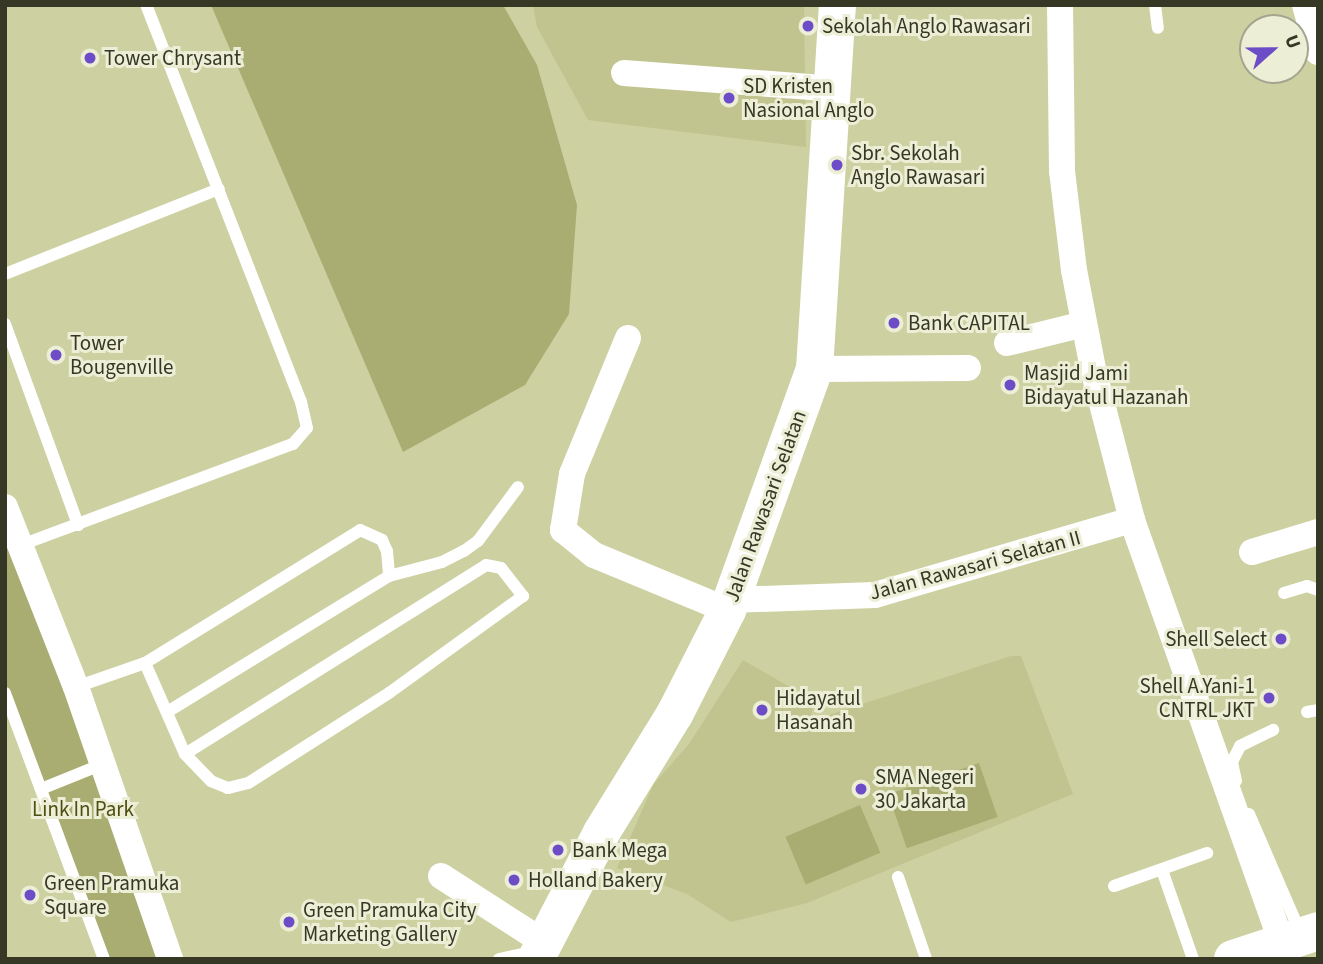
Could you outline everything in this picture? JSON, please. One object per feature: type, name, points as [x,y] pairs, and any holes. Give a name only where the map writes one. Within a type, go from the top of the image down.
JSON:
[{"type":"highway","points":[[1233,959],[1301,936]]},
{"type":"main road","name":"Jalan Rawasari Selatan","points":[[537,951],[601,832],[674,715],[729,605],[814,369],[835,89],[837,5]]},
{"type":"street","points":[[1060,5],[1062,171],[1084,324],[1132,520],[1301,936]]},
{"type":"street","points":[[1305,5],[1318,52]]},
{"type":"street","points":[[624,73],[835,89]]},
{"type":"street","points":[[1007,343],[1084,324]]},
{"type":"street","points":[[628,338],[572,474],[563,530],[594,555],[729,605]]},
{"type":"street","points":[[814,369],[968,368]]},
{"type":"street","points":[[5,507],[76,687],[170,959]]},
{"type":"street","name":"Jalan Rawasari Selatan II","points":[[729,605],[875,595],[1132,520]]},
{"type":"street","points":[[1252,552],[1318,532]]},
{"type":"street","points":[[441,876],[537,951]]},
{"type":"lane","points":[[21,545],[293,444],[307,428],[301,402],[146,5]]},
{"type":"lane","points":[[1155,5],[1158,28]]},
{"type":"lane","points":[[5,274],[219,189]]},
{"type":"lane","points":[[5,324],[78,525]]},
{"type":"lane","points":[[169,711],[389,576],[442,562],[464,551],[478,541],[518,487]]},
{"type":"lane","points":[[76,687],[145,663],[360,530],[382,540],[391,562],[389,576]]},
{"type":"lane","points":[[145,663],[169,711],[185,754],[211,781],[228,788],[248,783],[389,693],[523,596],[501,568],[486,565],[185,754]]},
{"type":"lane","points":[[1284,593],[1307,586],[1318,590]]},
{"type":"lane","points":[[5,692],[104,959]]},
{"type":"lane","points":[[1273,730],[1240,746],[1232,762],[1237,786],[1301,936]]},
{"type":"lane","points":[[41,789],[103,764]]},
{"type":"lane","points":[[1114,886],[1207,853]]},
{"type":"lane","points":[[1162,870],[1193,959]]},
{"type":"lane","points":[[898,877],[926,959]]},
{"type":"lane","points":[[499,959],[517,952],[537,951]]},
{"type":"shaded area","points":[[533,5],[804,5],[806,147],[588,120],[537,27]]},
{"type":"shaded area","name":"SMA Negeri 30 Jakarta","points":[[1011,656],[1021,656],[1073,794],[807,903],[731,922],[687,894],[617,868],[653,785],[689,744],[743,660],[814,701],[810,721]]},
{"type":"green space","points":[[211,5],[503,5],[537,65],[577,205],[569,314],[525,385],[403,452]]},
{"type":"green space","name":"Link In Park","points":[[5,507],[170,959],[104,959],[5,693]]},
{"type":"green space","points":[[979,763],[998,817],[907,848],[888,794]]},
{"type":"green space","points":[[860,805],[880,853],[806,885],[785,837]]},
{"type":"place","name":"Sekolah Anglo Rawasari","points":[[808,26]]},
{"type":"place","name":"Tower Chrysant","points":[[90,58]]},
{"type":"place","name":"SD Kristen Nasional Anglo","points":[[729,98]]},
{"type":"place","name":"Sbr. Sekolah Anglo Rawasari","points":[[837,165]]},
{"type":"place","name":"Bank CAPITAL","points":[[894,323]]},
{"type":"place","name":"Tower Bougenville","points":[[56,355]]},
{"type":"place","name":"Masjid Jami Bidayatul Hazanah","points":[[1010,385]]},
{"type":"place","name":"Shell Select","points":[[1281,639]]},
{"type":"place","name":"Shell A.Yani-1 CNTRL JKT","points":[[1269,698]]},
{"type":"place","name":"Hidayatul Hasanah","points":[[762,710]]},
{"type":"place","name":"SMA Negeri 30 Jakarta","points":[[861,789]]},
{"type":"place","name":"Bank Mega","points":[[558,850]]},
{"type":"place","name":"Holland Bakery","points":[[514,880]]},
{"type":"place","name":"Green Pramuka Square","points":[[30,895]]},
{"type":"place","name":"Green Pramuka City Marketing Gallery","points":[[289,922]]}]
